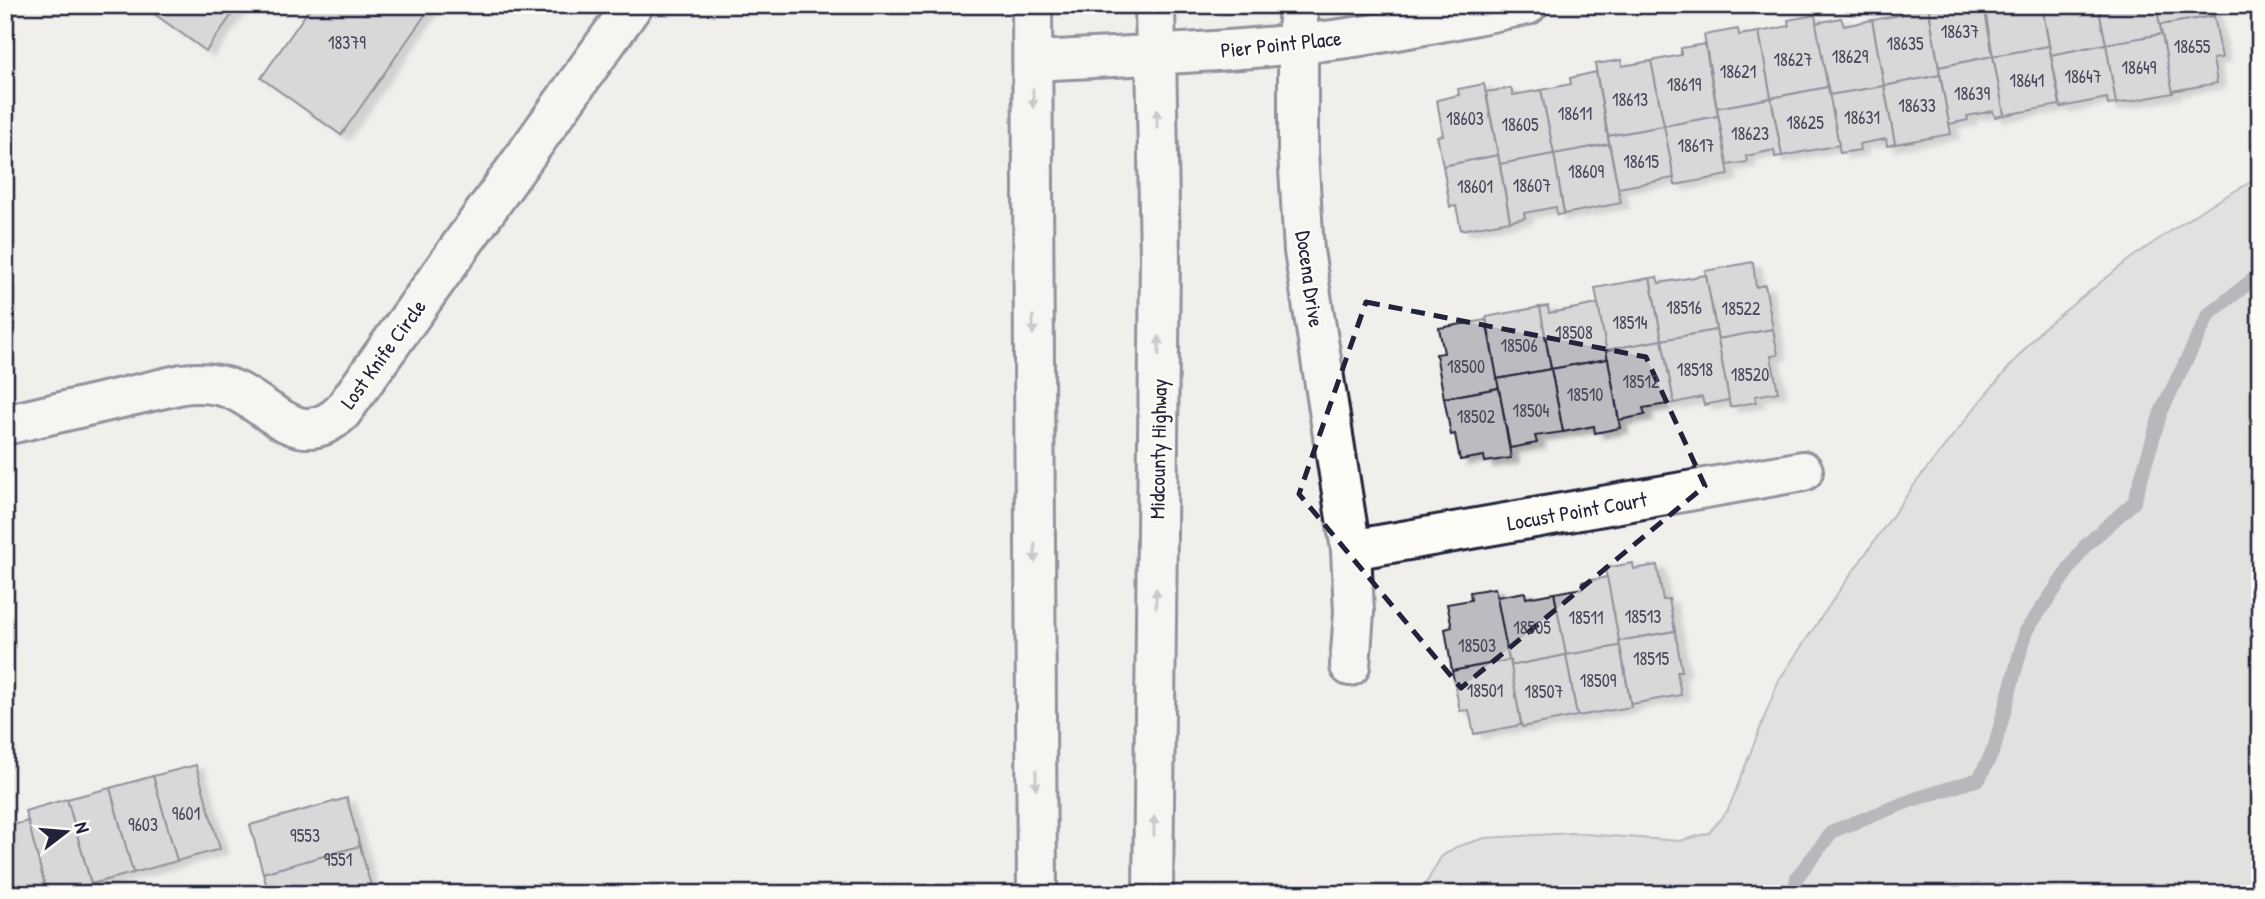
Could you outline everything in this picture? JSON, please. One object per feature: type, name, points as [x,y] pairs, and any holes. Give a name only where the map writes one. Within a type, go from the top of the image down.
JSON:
[{"type":"street","name":"Lost Knife Circle","points":[[5,425],[182,384],[202,383],[235,390],[292,426],[307,428],[331,422],[350,401],[633,5]]},
{"type":"street","points":[[1032,5],[1037,894]]},
{"type":"street","name":"Midcounty Highway","points":[[1153,894],[1160,258],[1155,5]]},
{"type":"street","name":"Docena Drive","points":[[1298,5],[1298,152],[1304,251],[1351,550],[1354,612],[1350,666]]},
{"type":"street","name":"Pier Point Place","points":[[1033,61],[1298,44],[1373,34],[1527,5]]},
{"type":"street","name":"Locust Point Court","points":[[1351,550],[1802,471]]},
{"type":"highlighted area","points":[[1366,302],[1646,357],[1705,486],[1461,688],[1299,494]]},
{"type":"shaded area","points":[[2260,177],[2260,894],[1420,894],[1441,857],[1456,847],[1485,838],[1571,833],[1680,841],[1709,833],[1728,810],[1779,680],[1917,481],[1982,399],[2041,330],[2131,258],[2203,209]]},
{"type":"building","points":[[142,5],[238,5],[238,6],[206,51]]},
{"type":"building","points":[[312,5],[432,5],[341,135],[261,78]]},
{"type":"building","points":[[1928,5],[1940,75],[1884,86],[1872,20],[1901,15],[1900,9]]},
{"type":"building","points":[[1928,5],[1984,5],[1993,56],[1939,67]]},
{"type":"building","points":[[1984,5],[2042,5],[2049,46],[1993,56]]},
{"type":"building","points":[[2042,5],[2098,5],[2106,44],[2051,55]]},
{"type":"building","points":[[2098,5],[2156,5],[2162,34],[2106,44]]},
{"type":"building","points":[[2156,5],[2212,5],[2214,16],[2160,25]]},
{"type":"building","points":[[1815,15],[1828,87],[1771,98],[1759,32],[1789,26],[1788,20]]},
{"type":"building","points":[[2214,16],[2222,58],[2213,59],[2217,83],[2172,91],[2160,25]]},
{"type":"building","points":[[1841,18],[1844,26],[1872,20],[1884,86],[1829,95],[1816,23]]},
{"type":"building","points":[[1738,29],[1739,35],[1759,32],[1771,98],[1717,108],[1704,35]]},
{"type":"building","points":[[2162,34],[2173,93],[2116,104],[2106,44]]},
{"type":"building","points":[[1705,44],[1718,116],[1664,126],[1651,61],[1681,55],[1681,48]]},
{"type":"building","points":[[2106,44],[2116,104],[2108,105],[2107,98],[2061,107],[2051,55]]},
{"type":"building","points":[[2049,46],[2060,105],[2004,115],[1993,56]]},
{"type":"building","points":[[1993,56],[2004,115],[1995,117],[1993,111],[1967,116],[1968,120],[1949,124],[1939,67]]},
{"type":"building","points":[[1621,60],[1622,66],[1651,61],[1664,126],[1608,136],[1595,64]]},
{"type":"building","points":[[1596,72],[1609,144],[1554,154],[1541,90],[1571,84],[1570,78]]},
{"type":"building","points":[[1940,75],[1951,134],[1895,144],[1884,86]]},
{"type":"building","points":[[1484,84],[1498,155],[1443,166],[1437,136],[1443,135],[1437,100],[1459,95],[1458,89]]},
{"type":"building","points":[[1884,86],[1895,144],[1887,146],[1886,139],[1859,144],[1860,150],[1840,153],[1829,95]]},
{"type":"building","points":[[1828,87],[1839,145],[1782,156],[1771,98]]},
{"type":"building","points":[[1511,88],[1513,95],[1541,90],[1554,154],[1500,164],[1486,92]]},
{"type":"building","points":[[1771,98],[1782,156],[1775,157],[1774,150],[1746,156],[1747,162],[1727,165],[1717,108]]},
{"type":"building","points":[[1718,116],[1729,175],[1675,185],[1664,126]]},
{"type":"building","points":[[1664,126],[1674,178],[1618,188],[1608,136]]},
{"type":"building","points":[[1609,144],[1621,203],[1564,214],[1554,154]]},
{"type":"building","points":[[1554,154],[1564,214],[1557,215],[1556,207],[1524,213],[1525,218],[1510,221],[1500,164]]},
{"type":"building","points":[[1498,155],[1510,221],[1461,230],[1456,206],[1450,207],[1443,166]]},
{"type":"building","points":[[1753,262],[1756,287],[1765,285],[1773,329],[1718,339],[1705,271]]},
{"type":"building","points":[[1706,275],[1716,330],[1662,340],[1650,278],[1657,277],[1659,283]]},
{"type":"building","points":[[1650,278],[1662,340],[1606,350],[1595,288]]},
{"type":"building","points":[[1598,304],[1608,359],[1551,369],[1540,307],[1548,306],[1549,313]]},
{"type":"building","points":[[1540,307],[1551,369],[1497,379],[1486,317]]},
{"type":"building","points":[[1486,320],[1499,388],[1444,398],[1436,354],[1444,353],[1439,328]]},
{"type":"building","points":[[1773,329],[1778,355],[1771,356],[1778,392],[1755,396],[1756,402],[1730,407],[1718,339]]},
{"type":"building","points":[[1716,330],[1729,400],[1704,405],[1702,397],[1674,403],[1662,340]]},
{"type":"building","points":[[1662,340],[1674,403],[1643,408],[1645,415],[1619,420],[1606,350]]},
{"type":"building","points":[[1608,359],[1620,428],[1595,433],[1594,426],[1563,432],[1551,369]]},
{"type":"building","points":[[1551,369],[1563,432],[1535,436],[1537,443],[1510,448],[1497,379]]},
{"type":"building","points":[[1499,388],[1511,458],[1485,462],[1484,456],[1460,460],[1455,434],[1451,435],[1444,398]]},
{"type":"building","points":[[1633,563],[1634,569],[1657,565],[1663,600],[1669,599],[1675,631],[1619,641],[1605,568]]},
{"type":"building","points":[[1607,577],[1620,646],[1566,655],[1554,593],[1583,588],[1582,582]]},
{"type":"building","points":[[1495,588],[1510,660],[1452,671],[1445,629],[1452,627],[1447,604],[1471,600],[1470,592]]},
{"type":"building","points":[[1525,592],[1526,598],[1554,593],[1566,655],[1510,666],[1497,597]]},
{"type":"building","points":[[1675,631],[1682,671],[1677,671],[1681,695],[1631,704],[1619,641]]},
{"type":"building","points":[[1620,646],[1631,707],[1577,716],[1566,655]]},
{"type":"building","points":[[1566,655],[1577,716],[1522,727],[1510,666]]},
{"type":"building","points":[[1510,660],[1521,725],[1474,734],[1469,710],[1460,711],[1452,671]]},
{"type":"building","points":[[196,765],[220,849],[177,861],[153,776]]},
{"type":"building","points":[[153,776],[177,861],[133,873],[110,788]]},
{"type":"building","points":[[110,788],[133,873],[91,884],[67,799]]},
{"type":"building","points":[[347,798],[360,846],[263,873],[250,825]]},
{"type":"building","points":[[67,799],[91,884],[57,894],[47,894],[25,811]]},
{"type":"building","points":[[28,821],[47,894],[5,894],[5,827]]},
{"type":"building","points":[[360,846],[373,894],[269,894],[263,873]]},
{"type":"waterway","points":[[1794,894],[1797,877],[1833,831],[1915,799],[1979,779],[1994,749],[2026,631],[2085,546],[2134,502],[2161,412],[2209,314],[2260,274]]}]
